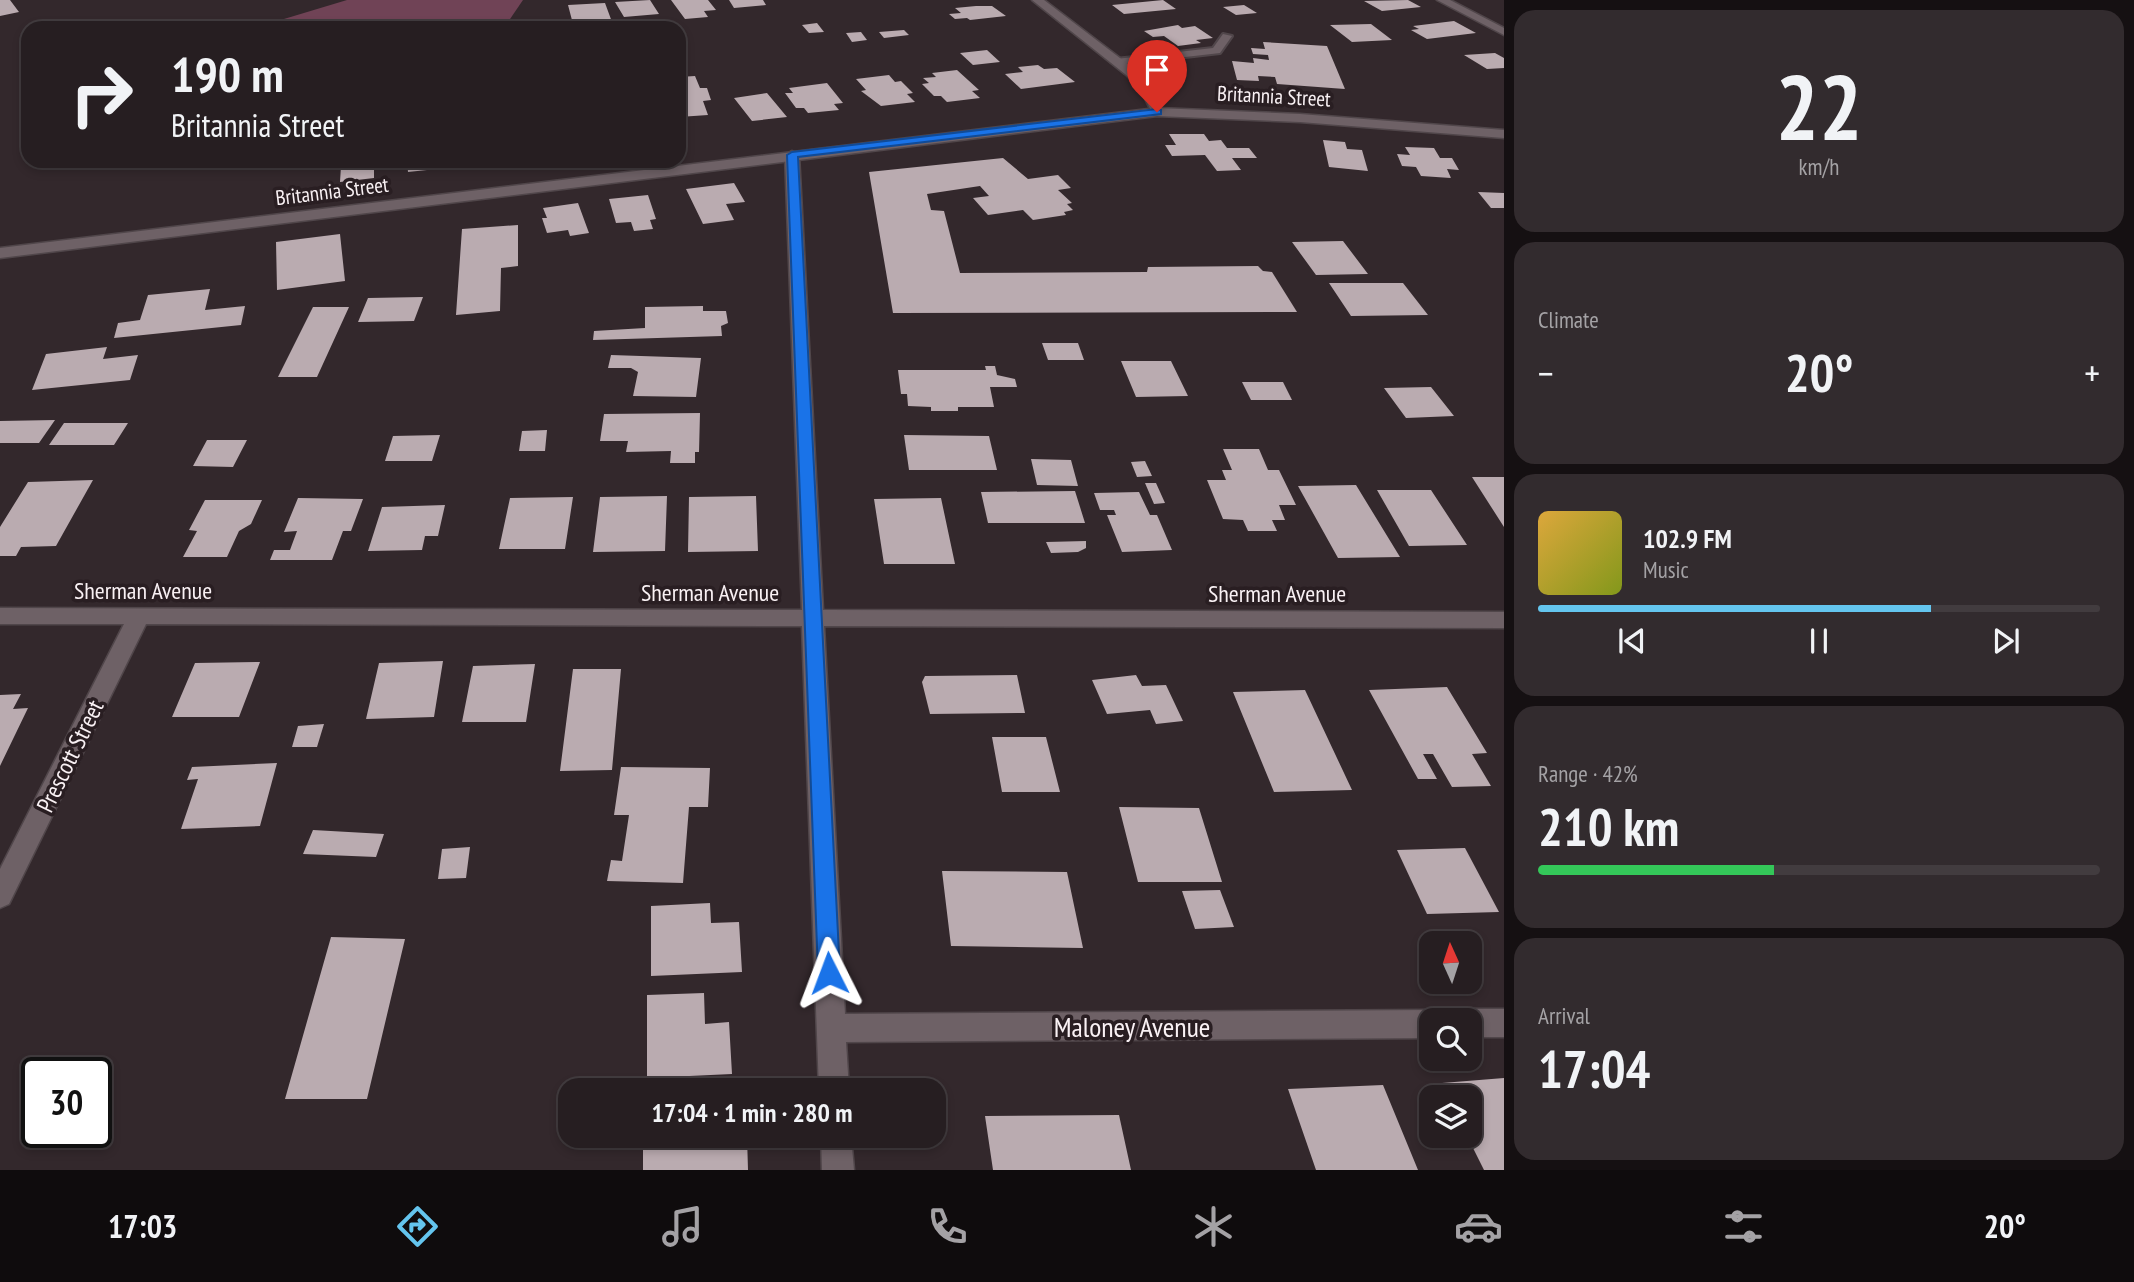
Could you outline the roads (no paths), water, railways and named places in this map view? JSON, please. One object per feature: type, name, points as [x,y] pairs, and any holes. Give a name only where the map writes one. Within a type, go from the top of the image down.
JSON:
[{"type":"street","points":[[1037,0],[1145,87],[1157,112]]},
{"type":"street","points":[[1442,0],[1504,32]]},
{"type":"street","name":"Britannia Street","points":[[0,253],[1157,112],[1287,117],[1504,134]]},
{"type":"street","points":[[792,155],[834,1078]]},
{"type":"street","name":"Sherman Avenue","points":[[0,616],[1504,620]]},
{"type":"street","name":"Prescott Street","points":[[0,895],[139,616]]},
{"type":"street","points":[[1482,1023],[1504,1023]]},
{"type":"street","name":"Maloney Avenue","points":[[832,1028],[1419,1024]]},
{"type":"street","points":[[837,1148],[838,1170]]},
{"type":"lane","points":[[1116,62],[1216,51],[1227,36]]}]
